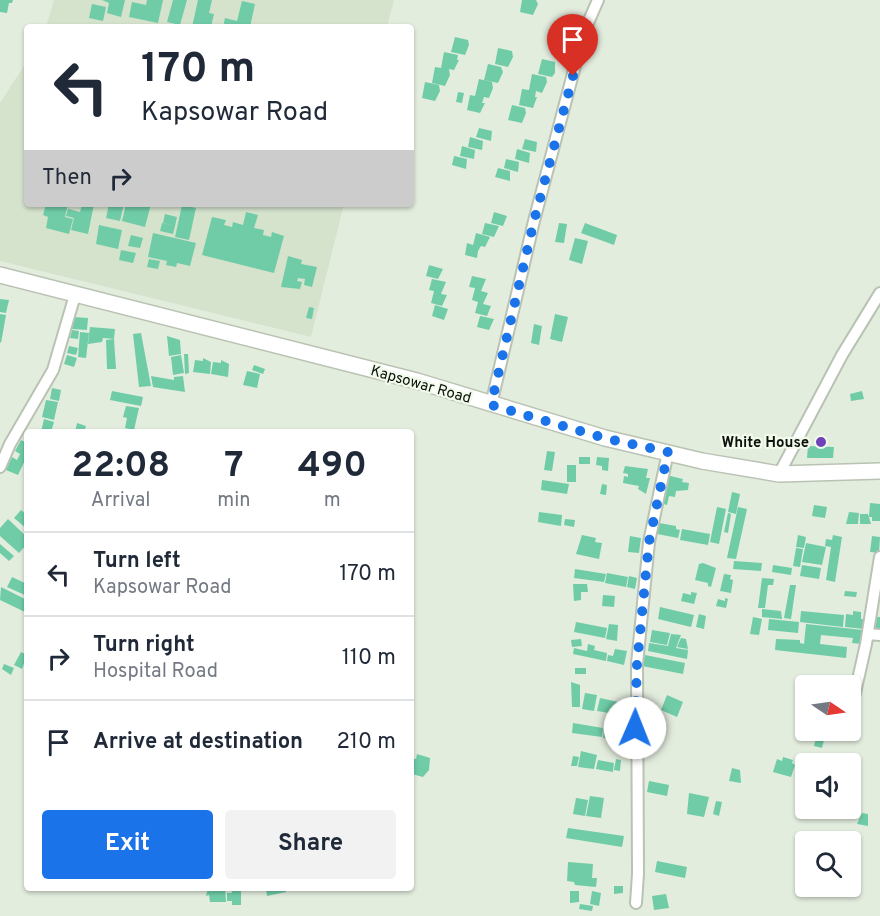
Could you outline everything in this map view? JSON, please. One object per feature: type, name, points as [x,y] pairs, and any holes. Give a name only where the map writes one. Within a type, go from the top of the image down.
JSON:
[{"type":"main road","name":"Kapsowar Road","points":[[0,275],[417,381],[604,438],[702,461],[779,474],[880,471]]},
{"type":"street","points":[[491,405],[534,221],[584,32],[598,0]]},
{"type":"street","points":[[779,474],[842,355],[880,293]]},
{"type":"street","points":[[0,467],[53,370],[75,295]]},
{"type":"street","points":[[636,903],[638,874],[637,664],[649,542],[668,452]]},
{"type":"street","points":[[859,675],[878,584],[880,557]]},
{"type":"street","points":[[868,634],[880,635]]},
{"type":"shaded area","points":[[54,0],[394,0],[388,24],[47,24]]},
{"type":"shaded area","points":[[24,66],[24,207],[343,207],[311,337],[0,261],[0,103]]},
{"type":"building","points":[[0,0],[13,0],[9,3],[7,13],[0,12]]},
{"type":"building","points":[[102,0],[125,0],[121,17],[107,13],[109,3]]},
{"type":"building","points":[[147,0],[163,0],[158,23],[129,17],[132,2],[146,5]]},
{"type":"building","points":[[173,0],[187,0],[180,24],[167,22]]},
{"type":"building","points":[[198,0],[212,0],[209,13],[214,14],[212,24],[193,24]]},
{"type":"building","points":[[522,0],[536,0],[538,4],[533,15],[520,12]]},
{"type":"building","points":[[242,1],[255,4],[251,24],[224,24],[225,18],[237,21]]},
{"type":"building","points":[[92,4],[106,7],[103,21],[89,18]]},
{"type":"building","points":[[455,37],[468,40],[469,45],[465,55],[451,52]]},
{"type":"building","points":[[498,48],[512,51],[513,57],[508,67],[495,64]]},
{"type":"building","points":[[444,52],[458,55],[457,60],[459,60],[454,70],[449,69],[450,75],[445,86],[432,83],[435,67],[441,68]]},
{"type":"building","points":[[542,59],[555,62],[555,73],[552,77],[538,74]]},
{"type":"building","points":[[488,64],[501,67],[503,72],[498,83],[484,80]]},
{"type":"building","points":[[532,74],[546,77],[547,82],[542,93],[536,91],[535,97],[537,97],[533,108],[519,105],[522,89],[529,90]]},
{"type":"building","points":[[479,79],[492,82],[493,88],[489,98],[484,97],[482,103],[485,103],[480,113],[467,110],[470,95],[475,96]]},
{"type":"building","points":[[425,82],[439,85],[440,91],[435,101],[422,98]]},
{"type":"building","points":[[458,92],[464,93],[462,103],[456,102]]},
{"type":"building","points":[[512,105],[525,108],[526,113],[522,123],[508,120]]},
{"type":"building","points":[[479,128],[492,131],[491,141],[476,137]]},
{"type":"building","points":[[470,137],[483,141],[482,150],[468,147]]},
{"type":"building","points":[[525,139],[537,142],[536,152],[522,149]]},
{"type":"building","points":[[462,146],[475,150],[474,159],[460,156]]},
{"type":"building","points":[[517,149],[530,153],[529,163],[515,159]]},
{"type":"building","points":[[454,156],[467,159],[466,169],[452,165]]},
{"type":"building","points":[[506,159],[519,162],[518,172],[504,168]]},
{"type":"building","points":[[498,168],[510,171],[510,181],[495,177]]},
{"type":"building","points":[[45,207],[67,207],[65,217],[73,219],[69,234],[46,228],[48,217],[43,215]]},
{"type":"building","points":[[81,207],[93,207],[88,234],[71,230],[74,218],[66,216],[68,209],[80,212]]},
{"type":"building","points":[[108,207],[123,207],[120,221],[106,218]]},
{"type":"building","points":[[125,207],[150,207],[145,227],[122,221]]},
{"type":"building","points":[[182,207],[196,208],[189,240],[175,237]]},
{"type":"building","points":[[246,212],[258,215],[254,228],[264,230],[263,235],[271,237],[272,232],[284,236],[274,273],[202,255],[212,217],[226,220],[224,225],[232,227],[233,222],[243,225]]},
{"type":"building","points":[[494,212],[507,216],[503,226],[491,223]]},
{"type":"building","points":[[165,214],[177,217],[175,226],[163,223]]},
{"type":"building","points":[[162,223],[175,226],[173,234],[160,231]]},
{"type":"building","points":[[485,223],[499,226],[494,237],[482,234]]},
{"type":"building","points":[[559,223],[567,224],[564,243],[555,242]]},
{"type":"building","points":[[585,223],[617,235],[614,245],[581,233]]},
{"type":"building","points":[[99,225],[122,230],[118,249],[96,244]]},
{"type":"building","points":[[153,233],[196,243],[190,266],[177,263],[176,267],[166,265],[167,261],[148,257]]},
{"type":"building","points":[[476,233],[490,237],[485,247],[481,246],[477,258],[465,255],[467,243],[473,245]]},
{"type":"building","points":[[131,235],[143,238],[140,248],[128,246]]},
{"type":"building","points":[[575,238],[588,241],[582,264],[569,260]]},
{"type":"building","points":[[121,250],[136,253],[133,263],[119,260]]},
{"type":"building","points":[[288,256],[302,260],[301,264],[317,267],[312,287],[304,285],[305,279],[298,278],[297,281],[302,282],[300,289],[281,287]]},
{"type":"building","points":[[149,259],[160,261],[158,269],[147,267]]},
{"type":"building","points":[[429,265],[443,269],[438,279],[426,276]]},
{"type":"building","points":[[472,276],[486,279],[481,291],[488,293],[483,304],[491,306],[487,316],[475,313],[478,302],[472,300],[475,288],[469,287]]},
{"type":"building","points":[[432,279],[446,282],[441,294],[447,295],[442,306],[431,303],[434,291],[429,290]]},
{"type":"building","points":[[0,299],[9,300],[6,313],[0,312]]},
{"type":"building","points":[[435,305],[448,309],[444,320],[432,316]]},
{"type":"building","points":[[309,307],[314,308],[312,319],[306,318]]},
{"type":"building","points":[[0,314],[6,315],[1,343],[0,342]]},
{"type":"building","points":[[555,314],[568,317],[562,342],[550,339]]},
{"type":"building","points":[[480,316],[494,319],[489,330],[477,327]]},
{"type":"building","points":[[73,317],[88,318],[87,330],[72,329]]},
{"type":"building","points":[[534,324],[542,326],[539,345],[531,343]]},
{"type":"building","points":[[90,327],[115,329],[114,339],[103,338],[102,342],[88,344]]},
{"type":"building","points":[[72,330],[79,331],[78,339],[70,338]]},
{"type":"building","points":[[80,332],[89,333],[86,358],[78,357]]},
{"type":"building","points":[[141,333],[151,386],[139,387],[133,334]]},
{"type":"building","points":[[167,336],[180,340],[181,354],[169,356]]},
{"type":"building","points":[[114,339],[116,369],[107,369],[106,340]]},
{"type":"building","points":[[69,346],[78,348],[76,355],[67,353]]},
{"type":"building","points":[[184,354],[188,354],[189,373],[185,374]]},
{"type":"building","points":[[67,355],[77,358],[74,367],[64,364]]},
{"type":"building","points":[[181,355],[184,373],[173,375],[171,357]]},
{"type":"building","points":[[203,358],[211,362],[210,374],[193,372],[195,360],[203,361]]},
{"type":"building","points":[[221,360],[229,364],[228,377],[211,374],[213,362],[221,363]]},
{"type":"building","points":[[254,365],[265,369],[263,374],[252,370]]},
{"type":"building","points":[[247,371],[260,374],[257,388],[243,385]]},
{"type":"building","points":[[151,376],[174,380],[174,377],[183,376],[185,392],[153,387]]},
{"type":"building","points":[[52,388],[61,390],[59,401],[50,399]]},
{"type":"building","points":[[112,391],[143,397],[141,406],[110,400]]},
{"type":"building","points":[[862,391],[864,399],[851,401],[850,394]]},
{"type":"building","points":[[46,400],[58,402],[54,420],[42,417]]},
{"type":"building","points":[[126,406],[139,408],[134,429],[125,428],[127,418],[123,417]]},
{"type":"building","points":[[44,419],[54,422],[52,429],[42,429]]},
{"type":"building","points":[[77,423],[86,426],[85,429],[76,429]]},
{"type":"building","points":[[21,440],[24,442],[24,462],[18,475],[6,470],[12,457],[17,460],[20,454],[15,451]]},
{"type":"building","points":[[808,446],[834,447],[833,458],[807,458]]},
{"type":"building","points":[[547,451],[555,452],[552,471],[544,470]]},
{"type":"building","points":[[579,457],[590,457],[590,464],[579,464]]},
{"type":"building","points":[[597,457],[609,458],[608,471],[596,465]]},
{"type":"building","points":[[567,465],[576,465],[576,482],[567,482]]},
{"type":"building","points":[[625,466],[648,469],[646,478],[650,478],[646,494],[638,489],[639,486],[623,483],[624,476],[628,477],[628,474],[623,473]]},
{"type":"building","points":[[666,475],[683,479],[682,482],[689,483],[688,490],[676,491],[675,497],[669,496],[667,505],[660,503]]},
{"type":"building","points":[[542,480],[569,484],[567,494],[541,490]]},
{"type":"building","points":[[602,484],[607,485],[606,495],[600,494]]},
{"type":"building","points":[[732,492],[740,494],[736,514],[728,512]]},
{"type":"building","points":[[870,503],[880,504],[880,521],[872,521],[872,517],[869,517]]},
{"type":"building","points":[[814,505],[827,507],[825,518],[812,516]]},
{"type":"building","points":[[717,507],[726,509],[719,544],[710,542]]},
{"type":"building","points":[[738,507],[747,509],[736,559],[727,558]]},
{"type":"building","points":[[21,510],[24,512],[24,526],[14,518]]},
{"type":"building","points":[[539,512],[562,515],[561,526],[538,522]]},
{"type":"building","points":[[849,512],[859,513],[858,524],[846,524]]},
{"type":"building","points":[[728,513],[731,514],[728,533],[724,532]]},
{"type":"building","points":[[860,514],[868,514],[871,524],[860,524]]},
{"type":"building","points":[[8,519],[24,534],[24,547],[19,553],[0,536],[0,528]]},
{"type":"building","points":[[565,519],[575,520],[574,527],[564,525]]},
{"type":"building","points":[[659,523],[676,526],[676,529],[680,530],[678,538],[657,534]]},
{"type":"building","points":[[682,529],[710,534],[708,545],[680,540]]},
{"type":"building","points":[[582,535],[596,538],[595,542],[602,543],[599,559],[576,554]]},
{"type":"building","points":[[798,535],[806,537],[804,548],[796,547]]},
{"type":"building","points":[[833,535],[842,537],[835,582],[826,580],[831,547],[825,546],[826,539],[832,540]]},
{"type":"building","points":[[630,536],[641,538],[639,553],[628,552]]},
{"type":"building","points":[[872,536],[880,537],[879,553],[870,552]]},
{"type":"building","points":[[806,543],[826,547],[822,565],[802,562]]},
{"type":"building","points":[[0,544],[14,556],[9,561],[0,553]]},
{"type":"building","points":[[796,548],[803,549],[800,567],[793,566]]},
{"type":"building","points":[[734,561],[762,563],[761,571],[733,569]]},
{"type":"building","points":[[703,563],[716,568],[711,587],[708,583],[695,580],[699,564]]},
{"type":"building","points":[[773,565],[792,568],[791,575],[772,572]]},
{"type":"building","points":[[802,565],[821,568],[819,579],[800,576]]},
{"type":"building","points":[[575,569],[606,574],[604,582],[574,578]]},
{"type":"building","points":[[607,573],[628,577],[626,587],[605,583]]},
{"type":"building","points":[[724,574],[731,575],[730,579],[733,580],[731,593],[720,591]]},
{"type":"building","points":[[629,576],[637,578],[635,589],[627,587]]},
{"type":"building","points":[[12,577],[24,583],[24,595],[7,587]]},
{"type":"building","points":[[762,578],[774,579],[773,585],[768,585],[765,608],[758,608]]},
{"type":"building","points":[[573,584],[587,584],[588,592],[581,592],[581,600],[574,601]]},
{"type":"building","points":[[790,585],[796,585],[791,619],[784,618]]},
{"type":"building","points":[[1,587],[24,598],[24,612],[0,600]]},
{"type":"building","points":[[845,591],[857,592],[856,597],[844,596]]},
{"type":"building","points":[[691,592],[697,593],[694,604],[681,601],[683,593],[691,595]]},
{"type":"building","points":[[603,595],[615,596],[614,607],[602,606]]},
{"type":"building","points":[[725,598],[728,599],[726,608],[716,606],[718,599],[725,601]]},
{"type":"building","points":[[660,607],[694,615],[691,627],[658,619]]},
{"type":"building","points":[[762,609],[781,611],[782,619],[762,617]]},
{"type":"building","points":[[801,611],[844,615],[843,627],[800,622]]},
{"type":"building","points":[[853,611],[861,612],[861,619],[865,619],[864,629],[845,627],[846,614],[853,615]]},
{"type":"building","points":[[699,614],[706,616],[704,629],[696,627]]},
{"type":"building","points":[[753,617],[762,619],[759,635],[750,634]]},
{"type":"building","points":[[876,617],[880,617],[880,629],[875,629]]},
{"type":"building","points":[[769,619],[799,622],[798,633],[768,630]]},
{"type":"building","points":[[576,622],[607,628],[605,638],[574,632]]},
{"type":"building","points":[[609,624],[618,625],[617,641],[606,639]]},
{"type":"building","points":[[806,624],[863,630],[862,644],[852,643],[853,638],[821,635],[820,644],[847,647],[846,658],[775,650],[776,639],[800,640],[800,643],[804,644]]},
{"type":"building","points":[[652,630],[670,633],[667,645],[650,642]]},
{"type":"building","points":[[671,634],[681,635],[676,648],[688,650],[687,659],[648,651],[649,643],[668,646]]},
{"type":"building","points":[[681,638],[686,639],[688,649],[677,647]]},
{"type":"building","points":[[581,639],[582,646],[572,647],[571,640]]},
{"type":"building","points":[[588,644],[595,646],[594,650],[607,653],[606,661],[573,654],[574,648],[587,651]]},
{"type":"building","points":[[615,649],[627,651],[624,665],[607,661],[608,655],[613,656]]},
{"type":"building","points":[[21,652],[24,654],[22,669],[14,665]]},
{"type":"building","points":[[645,655],[685,663],[683,674],[642,666]]},
{"type":"building","points":[[4,664],[14,668],[11,675],[2,669]]},
{"type":"building","points":[[575,668],[586,668],[586,674],[575,674]]},
{"type":"building","points":[[571,682],[580,685],[580,707],[572,707]]},
{"type":"building","points":[[585,693],[597,695],[594,711],[582,709]]},
{"type":"building","points":[[667,695],[683,702],[677,717],[661,710]]},
{"type":"building","points":[[600,698],[623,703],[621,715],[597,711]]},
{"type":"building","points":[[573,723],[603,728],[602,737],[572,733]]},
{"type":"building","points":[[604,729],[624,732],[622,741],[603,738]]},
{"type":"building","points":[[815,741],[824,741],[822,748],[814,746]]},
{"type":"building","points":[[581,751],[597,755],[594,769],[578,767]]},
{"type":"building","points":[[417,754],[430,758],[429,770],[423,777],[414,775],[414,759],[416,759]]},
{"type":"building","points":[[573,756],[579,757],[577,766],[571,766]]},
{"type":"building","points":[[783,757],[793,760],[792,763],[795,765],[791,777],[773,772],[777,759],[782,761]]},
{"type":"building","points":[[616,759],[621,760],[620,771],[614,770]]},
{"type":"building","points":[[598,760],[614,763],[613,772],[596,769]]},
{"type":"building","points":[[732,768],[740,770],[741,783],[729,781]]},
{"type":"building","points":[[649,781],[669,785],[667,796],[647,792]]},
{"type":"building","points":[[689,793],[709,797],[704,817],[687,814]]},
{"type":"building","points":[[590,796],[604,798],[601,818],[586,816]]},
{"type":"building","points":[[576,798],[588,800],[585,816],[573,814]]},
{"type":"building","points":[[716,801],[722,802],[719,816],[713,814]]},
{"type":"building","points":[[862,813],[868,814],[868,826],[857,824]]},
{"type":"building","points":[[568,828],[624,836],[622,847],[566,838]]},
{"type":"building","points":[[657,861],[687,867],[685,878],[655,872]]},
{"type":"building","points":[[568,862],[593,864],[592,878],[597,878],[596,887],[575,885],[574,882],[567,881]]},
{"type":"building","points":[[614,886],[623,886],[623,893],[614,894]]},
{"type":"building","points":[[207,891],[225,891],[226,902],[210,902],[209,895],[206,896]]},
{"type":"building","points":[[232,891],[241,891],[241,905],[232,905],[232,901],[227,901],[227,893],[232,893]]},
{"type":"building","points":[[266,891],[286,891],[286,892],[267,896]]},
{"type":"building","points":[[570,891],[579,891],[579,902],[570,903]]},
{"type":"building","points":[[592,891],[601,893],[599,906],[590,904]]},
{"type":"building","points":[[666,894],[669,908],[654,910],[652,896]]},
{"type":"building","points":[[580,904],[593,906],[592,911],[579,909]]},
{"type":"place","name":"White House","points":[[821,442]]},
{"type":"route","points":[[573,76],[534,221],[491,405],[604,438],[668,452],[649,542],[637,664],[635,728]]}]
